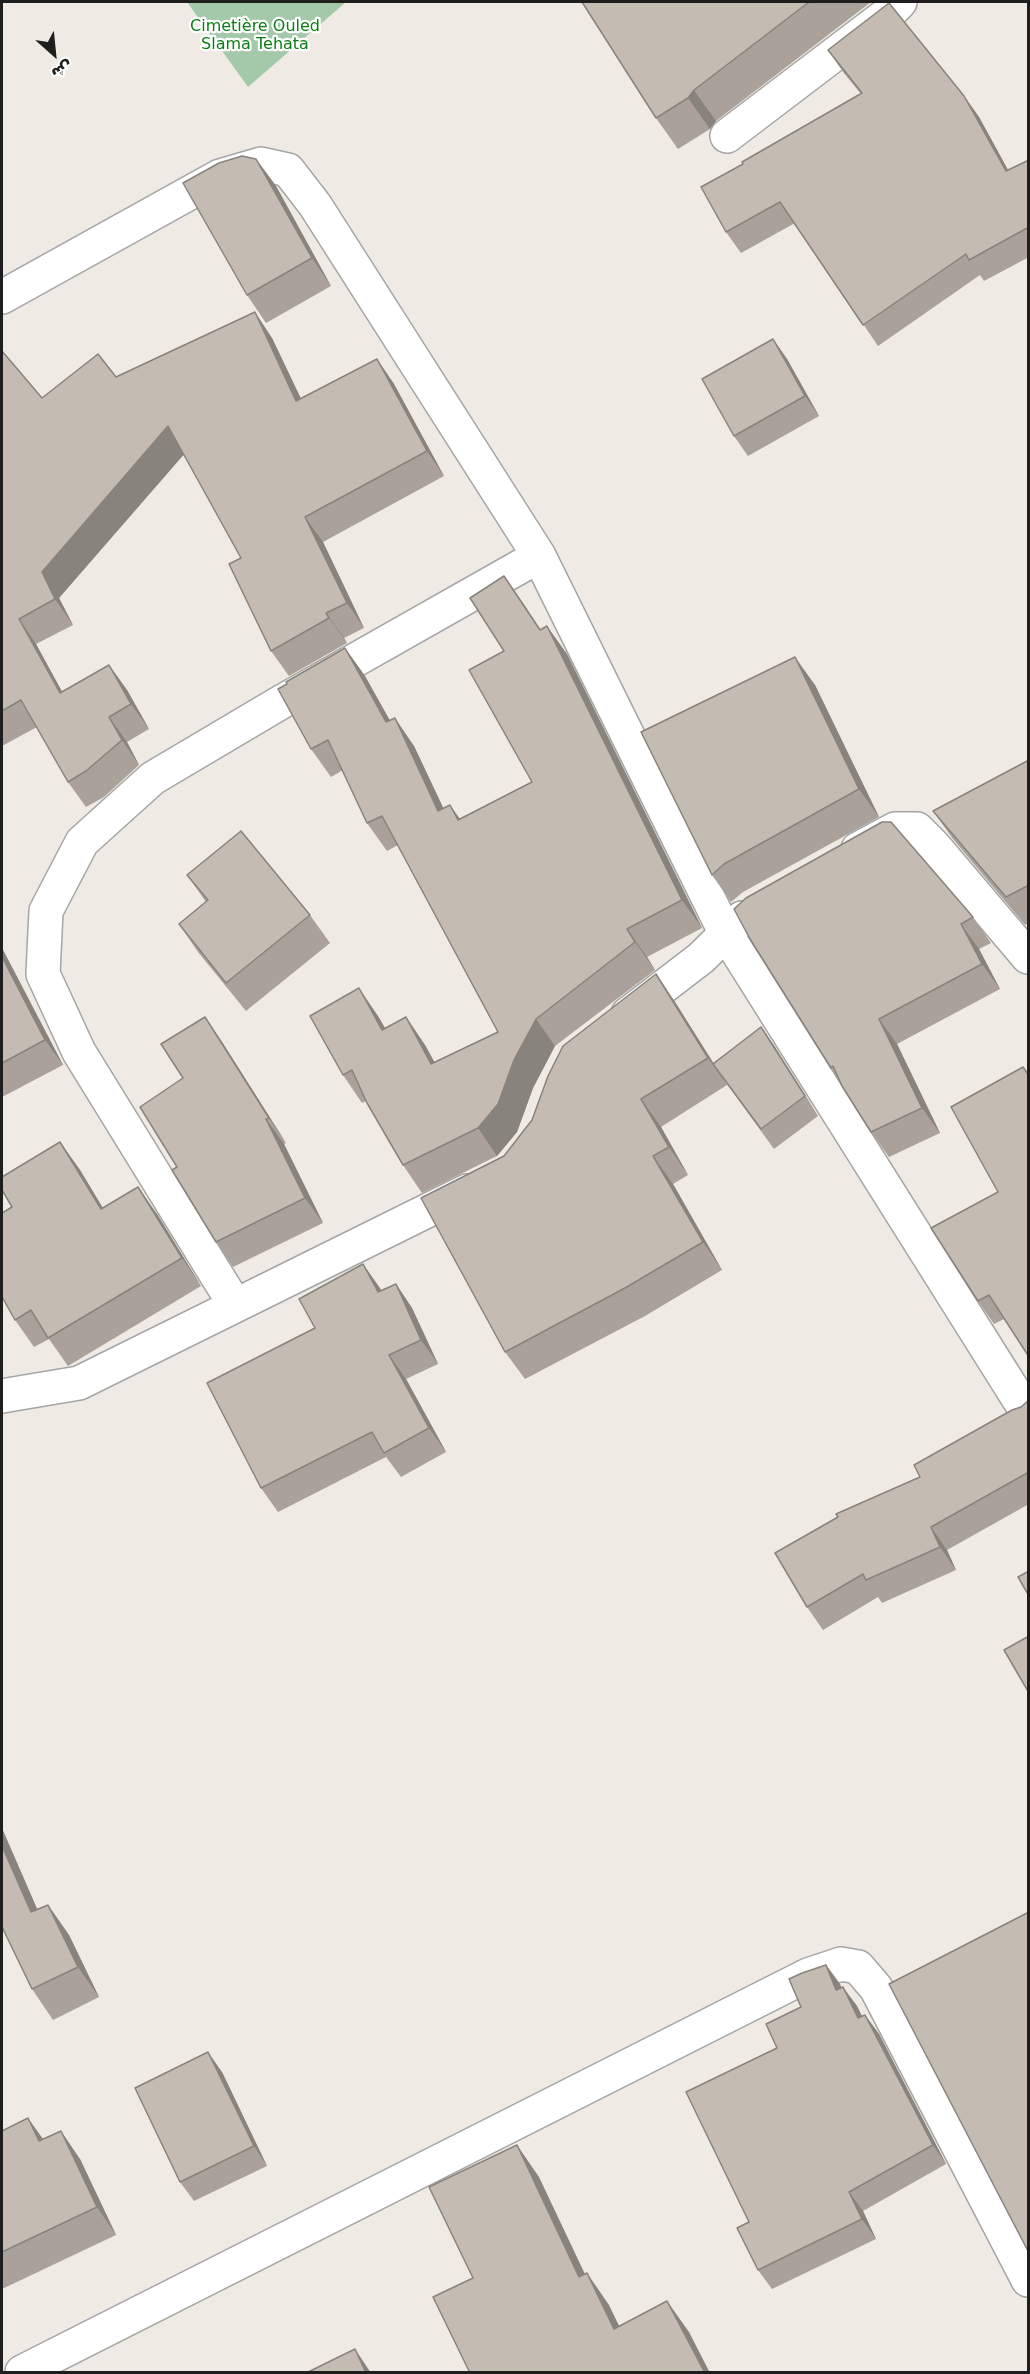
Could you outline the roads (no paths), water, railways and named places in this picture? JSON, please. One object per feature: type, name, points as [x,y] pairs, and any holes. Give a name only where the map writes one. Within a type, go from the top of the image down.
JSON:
[{"type":"street","points":[[727,136],[900,2]]},
{"type":"street","points":[[2,297],[220,176],[261,164],[288,170],[315,205],[539,556],[725,932],[1029,1413]]},
{"type":"street","points":[[235,1305],[79,1052],[43,974],[46,911],[82,842],[153,778],[283,701],[539,556]]},
{"type":"street","points":[[834,863],[895,829],[916,830],[934,846],[1029,957]]},
{"type":"street","points":[[603,1034],[701,958],[725,932],[752,908],[763,902]]},
{"type":"street","points":[[2,1396],[79,1383],[498,1176]]},
{"type":"street","points":[[22,2373],[797,1981],[841,1964],[858,1967],[876,1988],[1029,2280]]},
{"type":"park label","name":"Cimetière Ouled Slama Tehata","points":[[255,36]]}]
